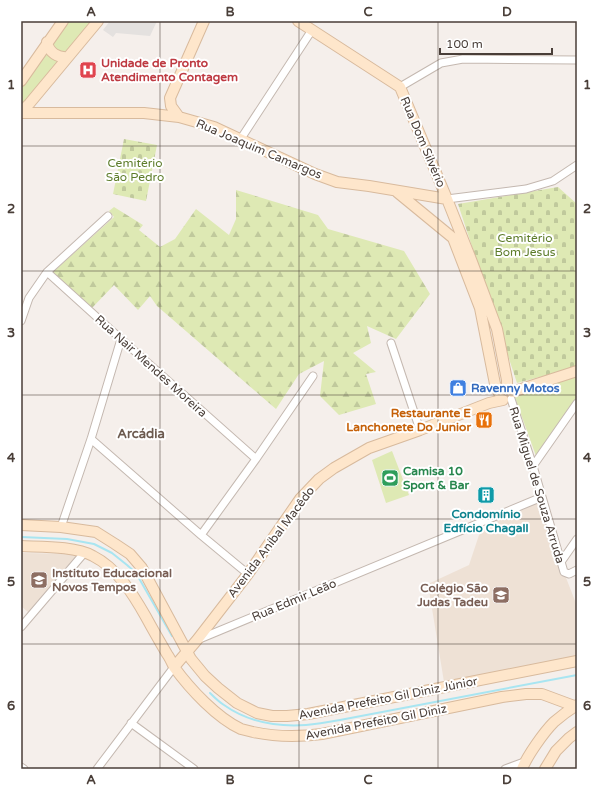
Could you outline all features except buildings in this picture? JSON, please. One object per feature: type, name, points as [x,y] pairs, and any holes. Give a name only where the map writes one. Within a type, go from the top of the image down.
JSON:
[{"type":"street","points":[[21,81],[63,21]]},
{"type":"street","points":[[179,117],[171,106],[170,98],[204,21]]},
{"type":"street","name":"Rua Dom Silvério","points":[[298,21],[400,87],[447,199]]},
{"type":"street","points":[[21,112],[95,23]]},
{"type":"street","points":[[240,140],[312,30]]},
{"type":"street","points":[[47,42],[48,47],[56,55],[63,58],[68,57]]},
{"type":"street","points":[[400,87],[441,63],[463,59],[577,60]]},
{"type":"street","name":"Rua Joaquim Camargos","points":[[21,112],[144,113],[179,117],[214,127],[315,174],[337,182],[447,199]]},
{"type":"street","points":[[447,199],[526,189],[552,181],[577,165]]},
{"type":"street","name":"Rua Miguel de Souza Arruda","points":[[395,190],[453,238],[480,308],[496,384],[505,394],[533,466],[564,572],[569,574],[577,570]]},
{"type":"street","name":"Rua Miguel de Souza Arruda","points":[[447,199],[497,329],[507,380],[505,394]]},
{"type":"street","points":[[21,321],[29,298],[47,272],[108,216]]},
{"type":"street","name":"Rua Nair Mendes Moreira","points":[[47,272],[256,459]]},
{"type":"street","points":[[61,527],[91,438],[121,339]]},
{"type":"street","points":[[391,343],[420,430]]},
{"type":"street","name":"Avenida Aníbal Macêdo","points":[[197,640],[248,574],[300,499],[319,479],[334,468],[369,448],[489,403],[505,394],[577,371]]},
{"type":"street","points":[[201,535],[314,376]]},
{"type":"street","points":[[533,466],[577,403]]},
{"type":"street","points":[[91,438],[201,535],[248,574]]},
{"type":"street","name":"Rua Edmir Leão","points":[[97,769],[174,667],[197,640],[542,497]]},
{"type":"street","name":"Avenida Prefeito Gil Diniz Júnior","points":[[21,525],[61,527],[96,532],[130,554],[142,568],[191,659],[205,676],[218,688],[237,703],[257,713],[272,716],[308,714],[577,661]]},
{"type":"street","points":[[561,562],[577,539]]},
{"type":"street","points":[[21,546],[85,552],[108,565],[134,596],[174,667]]},
{"type":"street","points":[[21,627],[85,552]]},
{"type":"street","name":"Avenida Prefeito Gil Diniz","points":[[174,667],[208,707],[223,718],[241,729],[281,736],[322,734],[502,697],[526,694],[542,694],[576,706]]},
{"type":"street","points":[[505,769],[523,765],[543,735],[554,722],[558,714],[558,709],[555,704],[542,694]]},
{"type":"street","points":[[554,722],[576,706]]},
{"type":"street","points":[[131,723],[194,769]]},
{"type":"street","points":[[545,769],[556,751],[577,732]]},
{"type":"shaded area","points":[[110,21],[157,21],[150,36],[116,33],[113,37],[103,30]]},
{"type":"shaded area","name":"Colégio São Judas Tadeu","points":[[537,503],[577,606],[577,657],[444,682],[428,584],[469,565],[481,529]]},
{"type":"shaded area","name":"Instituto Educacional Novos Tempos","points":[[21,553],[78,554],[29,613],[21,606]]},
{"type":"green space","points":[[68,21],[91,21],[42,85],[21,108],[21,88]]},
{"type":"green space","name":"Cemitério São Pedro","points":[[124,139],[157,145],[146,201],[113,194]]},
{"type":"green space","name":"Cemitério Bom Jesus","points":[[558,187],[577,204],[577,367],[517,383],[458,204]]},
{"type":"green space","points":[[236,190],[318,215],[328,229],[404,251],[430,294],[396,339],[367,326],[371,343],[353,353],[376,372],[366,374],[376,404],[339,415],[320,396],[324,361],[299,374],[276,409],[157,306],[150,296],[138,310],[114,285],[91,309],[52,273],[114,217],[109,211],[114,207],[143,225],[139,230],[160,247],[175,239],[196,209],[229,235],[236,219]]},
{"type":"green space","points":[[577,373],[577,398],[536,456],[514,395]]},
{"type":"green space","name":"Camisa 10 Sport & Bar","points":[[392,451],[409,495],[386,503],[372,460]]},
{"type":"waterway","points":[[21,537],[67,539],[94,544],[112,553],[136,573],[172,636]]},
{"type":"waterway","points":[[210,693],[220,702],[243,716],[274,724],[306,725],[319,724],[577,675]]},
{"type":"place","name":"Unidade de Pronto Atendimento Contagem","points":[[88,70]]},
{"type":"place","name":"Ravenny Motos","points":[[458,388]]},
{"type":"place","name":"Restaurante E Lanchonete Do Junior","points":[[484,420]]},
{"type":"place","name":"Camisa 10 Sport & Bar","points":[[390,478]]},
{"type":"place","name":"Condomínio Edfício Chagall","points":[[486,495]]},
{"type":"place","name":"Instituto Educacional Novos Tempos","points":[[39,580]]},
{"type":"place","name":"Colégio São Judas Tadeu","points":[[501,595]]},
{"type":"district","name":"Arcádia","points":[[141,433]]}]
